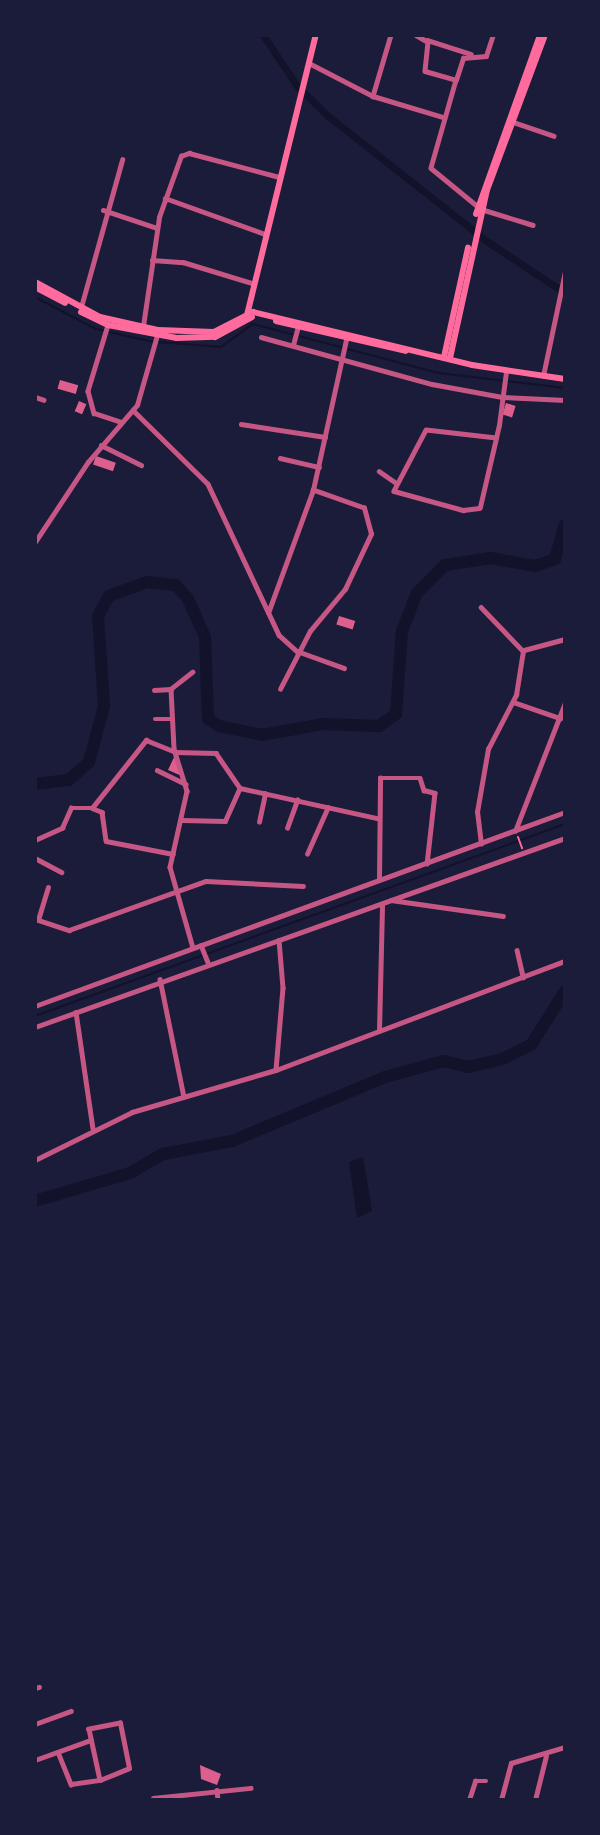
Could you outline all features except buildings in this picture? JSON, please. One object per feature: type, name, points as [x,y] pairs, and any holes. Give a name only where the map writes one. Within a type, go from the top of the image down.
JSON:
[{"type":"main road","points":[[247,316],[252,283],[316,35]]},
{"type":"main road","points":[[449,358],[479,208],[542,35]]},
{"type":"main road","points":[[35,286],[108,326],[157,335],[215,337],[247,316],[449,358],[506,375],[565,379]]},
{"type":"main road","points":[[80,309],[143,327],[157,335]]},
{"type":"street","points":[[373,96],[391,35]]},
{"type":"street","points":[[416,35],[471,54],[487,55],[493,35]]},
{"type":"street","points":[[427,40],[423,69],[456,80]]},
{"type":"street","points":[[471,54],[456,80],[443,117],[431,168],[479,208],[533,225]]},
{"type":"street","points":[[308,62],[373,96],[443,117]]},
{"type":"street","points":[[512,122],[554,136]]},
{"type":"street","points":[[143,327],[157,228],[181,156],[189,153],[279,177]]},
{"type":"street","points":[[80,309],[103,210],[122,160]]},
{"type":"street","points":[[165,198],[265,234]]},
{"type":"street","points":[[103,210],[157,228]]},
{"type":"street","points":[[152,260],[183,262],[252,283]]},
{"type":"street","points":[[543,376],[565,272]]},
{"type":"street","points":[[108,326],[88,385],[89,402],[96,414],[121,422]]},
{"type":"street","points":[[294,345],[298,328]]},
{"type":"street","points":[[35,542],[101,445],[133,410],[155,351],[157,335]]},
{"type":"street","points":[[261,337],[503,396],[565,400]]},
{"type":"street","points":[[268,613],[313,490],[346,338]]},
{"type":"street","points":[[496,438],[426,429],[396,483],[397,494],[476,510],[496,438],[506,375]]},
{"type":"street","points":[[35,397],[44,400]]},
{"type":"street","points":[[133,410],[208,484],[268,613],[297,651],[344,668]]},
{"type":"street","points":[[241,424],[325,436]]},
{"type":"street","points":[[101,445],[141,465]]},
{"type":"street","points":[[279,458],[319,467]]},
{"type":"street","points":[[379,471],[396,483]]},
{"type":"street","points":[[280,689],[297,651],[345,589],[371,534],[364,508],[313,490]]},
{"type":"street","points":[[481,607],[523,651]]},
{"type":"street","points":[[523,651],[565,639]]},
{"type":"street","points":[[481,844],[477,811],[488,749],[513,702],[523,651]]},
{"type":"street","points":[[154,690],[171,688],[193,672]]},
{"type":"street","points":[[171,688],[175,752],[187,784],[182,820],[173,854],[176,894],[193,948]]},
{"type":"street","points":[[513,702],[560,718]]},
{"type":"street","points":[[515,832],[565,702]]},
{"type":"street","points":[[155,719],[173,719]]},
{"type":"street","points":[[92,808],[140,743],[175,752],[216,753],[240,788],[377,818]]},
{"type":"street","points":[[157,770],[187,784]]},
{"type":"street","points":[[379,880],[379,779],[420,778],[424,790],[435,793],[427,864]]},
{"type":"street","points":[[182,820],[225,821],[240,788]]},
{"type":"street","points":[[259,822],[265,794]]},
{"type":"street","points":[[287,828],[297,800]]},
{"type":"street","points":[[307,854],[328,807]]},
{"type":"street","points":[[35,840],[62,828],[71,808],[92,808],[102,812],[106,841],[173,854]]},
{"type":"street","points":[[35,1006],[565,812]]},
{"type":"street","points":[[35,1027],[207,961],[382,904],[565,838]]},
{"type":"street","points":[[35,858],[61,872]]},
{"type":"street","points":[[48,888],[37,920],[69,930],[176,894],[205,881],[303,886]]},
{"type":"street","points":[[391,900],[503,916]]},
{"type":"street","points":[[379,1030],[382,904]]},
{"type":"street","points":[[276,1070],[283,988],[279,939]]},
{"type":"street","points":[[201,945],[207,961]]},
{"type":"street","points":[[516,950],[523,977]]},
{"type":"street","points":[[35,1160],[93,1128],[276,1070],[565,961]]},
{"type":"street","points":[[160,979],[184,1097]]},
{"type":"street","points":[[76,1012],[93,1128]]},
{"type":"street","points":[[35,1724],[71,1711]]},
{"type":"street","points":[[58,1752],[70,1783],[100,1780],[130,1767],[121,1725],[90,1726],[100,1780]]},
{"type":"street","points":[[35,1760],[91,1740]]},
{"type":"street","points":[[501,1800],[511,1763],[546,1756],[565,1747]]},
{"type":"street","points":[[535,1800],[546,1756]]},
{"type":"street","points":[[469,1800],[475,1781],[486,1781]]},
{"type":"street","points":[[153,1798],[250,1788]]},
{"type":"street","points":[[217,1790],[218,1800]]},
{"type":"path","points":[[519,838],[522,847]]},
{"type":"shaded area","points":[[363,1157],[372,1211],[357,1218],[349,1162]]},
{"type":"waterway","points":[[263,35],[297,86],[327,115],[488,242],[565,293]]},
{"type":"waterway","points":[[35,297],[96,329],[153,342]]},
{"type":"waterway","points":[[158,342],[221,347],[253,324],[439,373],[565,388]]},
{"type":"waterway","points":[[35,784],[69,780],[89,762],[104,706],[98,616],[109,596],[147,582],[176,585],[188,599],[205,637],[208,719],[219,726],[262,735],[324,724],[379,726],[396,714],[402,631],[417,593],[445,565],[490,558],[535,566],[555,559],[565,524]]},
{"type":"waterway","points":[[35,1016],[565,824]]},
{"type":"waterway","points":[[35,1201],[130,1173],[163,1154],[232,1141],[385,1077],[444,1061],[468,1067],[502,1059],[531,1045],[565,991]]}]
